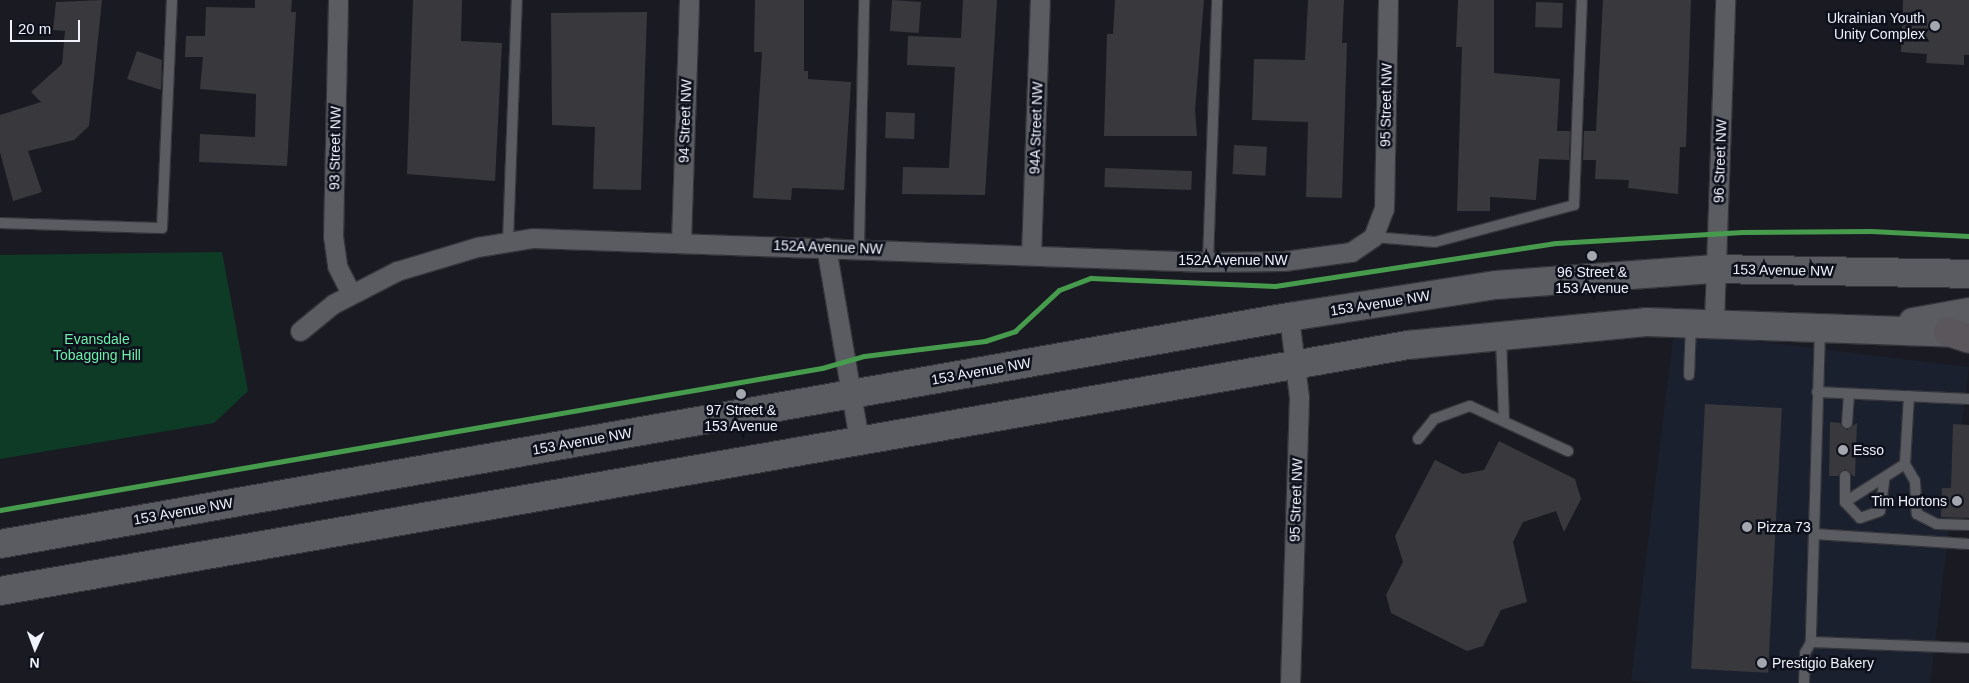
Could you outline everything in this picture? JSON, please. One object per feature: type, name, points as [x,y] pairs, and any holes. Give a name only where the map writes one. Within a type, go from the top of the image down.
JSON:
[{"type":"main road","name":"153 Avenue NW","points":[[0,544],[1289,317],[1533,281],[1715,269],[1969,274]]},
{"type":"main road","points":[[1888,329],[1951,312],[1969,312]]},
{"type":"main road","points":[[0,591],[1298,361],[1501,334],[1703,322],[1888,329],[1962,334]]},
{"type":"street","name":"93 Street NW","points":[[338,0],[333,236],[337,266],[351,293]]},
{"type":"street","name":"94 Street NW","points":[[682,242],[689,0]]},
{"type":"street","name":"94A Street NW","points":[[1031,255],[1040,0]]},
{"type":"street","name":"95 Street NW","points":[[1373,238],[1384,209],[1388,0]]},
{"type":"street","name":"96 Street NW","points":[[1703,322],[1715,269],[1725,0]]},
{"type":"street","name":"152A Avenue NW","points":[[300,331],[351,293],[417,264],[508,241],[557,238],[1208,262],[1335,255],[1373,238]]},
{"type":"street","points":[[826,247],[859,440]]},
{"type":"street","name":"95 Street NW","points":[[1289,317],[1298,361],[1290,683]]},
{"type":"lane","points":[[0,223],[162,228],[172,0]]},
{"type":"lane","points":[[508,241],[517,0]]},
{"type":"lane","points":[[859,248],[864,0]]},
{"type":"lane","points":[[1208,262],[1217,0]]},
{"type":"lane","points":[[1373,238],[1434,242],[1574,205],[1582,0]]},
{"type":"lane","points":[[1689,375],[1703,322]]},
{"type":"lane","points":[[1804,683],[1805,653],[1811,642],[1820,326]]},
{"type":"lane","points":[[1501,334],[1504,419]]},
{"type":"lane","points":[[1817,392],[1969,399]]},
{"type":"lane","points":[[1848,423],[1849,394]]},
{"type":"lane","points":[[1909,396],[1905,464],[1915,481],[1915,507],[1922,519],[1969,525]]},
{"type":"lane","points":[[1418,439],[1434,419],[1470,406],[1504,419],[1568,451]]},
{"type":"lane","points":[[1845,502],[1884,481],[1905,464]]},
{"type":"lane","points":[[1845,476],[1845,502],[1853,515],[1875,516],[1885,500],[1884,481]]},
{"type":"lane","points":[[1814,534],[1969,544]]},
{"type":"lane","points":[[1811,642],[1969,648]]},
{"type":"shaded area","points":[[1674,331],[1969,367],[1930,683],[1652,683],[1631,680]]},
{"type":"green space","name":"Evansdale Tobagging Hill","points":[[222,252],[248,391],[214,423],[0,459],[0,255]]},
{"type":"building","points":[[102,0],[89,126],[74,140],[28,151],[42,192],[13,201],[0,152],[0,115],[41,102],[31,92],[62,64],[65,31],[53,30],[56,2]]},
{"type":"building","points":[[255,0],[292,0],[291,12],[296,12],[287,166],[199,162],[200,134],[255,137],[256,94],[200,89],[203,57],[185,57],[186,36],[205,36],[206,7],[255,8]]},
{"type":"building","points":[[413,0],[462,0],[461,41],[502,43],[495,181],[407,174]]},
{"type":"building","points":[[755,0],[804,0],[804,71],[808,71],[808,79],[851,82],[844,190],[792,188],[791,200],[753,198],[762,52],[754,52]]},
{"type":"building","points":[[892,0],[921,2],[919,33],[890,31]]},
{"type":"building","points":[[963,0],[997,0],[985,195],[902,194],[903,167],[949,168],[955,67],[907,65],[908,36],[961,38]]},
{"type":"building","points":[[1115,0],[1204,0],[1195,110],[1197,136],[1104,136],[1107,34],[1113,34]]},
{"type":"building","points":[[1308,0],[1344,0],[1342,43],[1347,43],[1342,198],[1306,197],[1308,122],[1252,120],[1254,59],[1305,60]]},
{"type":"building","points":[[1458,0],[1494,0],[1494,73],[1560,79],[1557,131],[1570,131],[1569,160],[1539,159],[1536,200],[1490,197],[1490,211],[1457,211],[1462,47],[1456,47]]},
{"type":"building","points":[[1603,0],[1691,0],[1686,147],[1680,147],[1678,194],[1628,188],[1629,180],[1595,179],[1596,160],[1583,160],[1584,131],[1596,131]]},
{"type":"building","name":"Ukrainian Youth Unity Complex","points":[[1903,0],[1969,0],[1969,55],[1964,55],[1964,65],[1926,63],[1927,54],[1901,52]]},
{"type":"building","points":[[1536,2],[1563,3],[1562,28],[1535,27]]},
{"type":"building","points":[[647,12],[641,190],[593,189],[595,127],[552,125],[551,13]]},
{"type":"building","points":[[137,51],[162,60],[161,90],[127,79]]},
{"type":"building","points":[[886,112],[915,113],[914,139],[885,138]]},
{"type":"building","points":[[1234,145],[1267,147],[1265,176],[1232,174]]},
{"type":"building","points":[[1105,168],[1192,171],[1191,190],[1104,187]]},
{"type":"building","points":[[1705,404],[1782,408],[1768,673],[1691,669]]},
{"type":"building","name":"Esso","points":[[1830,422],[1840,423],[1847,430],[1857,423],[1855,477],[1845,469],[1838,476],[1829,476]]},
{"type":"building","points":[[1953,424],[1969,425],[1969,518],[1941,517],[1942,488],[1951,488]]},
{"type":"building","points":[[1499,441],[1575,479],[1581,499],[1564,532],[1556,511],[1523,522],[1513,542],[1527,602],[1501,610],[1483,646],[1467,651],[1391,613],[1386,595],[1403,562],[1395,536],[1435,460],[1463,474],[1484,470]]},
{"type":"cycle path","points":[[0,510],[822,368],[864,356],[985,341],[1015,331],[1059,290],[1091,278],[1275,286],[1556,243],[1743,232],[1871,231],[1969,236]]},
{"type":"place","name":"Ukrainian Youth Unity Complex","points":[[1935,26]]},
{"type":"place","name":"96 Street & 153 Avenue","points":[[1592,256]]},
{"type":"place","name":"97 Street & 153 Avenue","points":[[741,394]]},
{"type":"place","name":"Esso","points":[[1843,450]]},
{"type":"place","name":"Tim Hortons","points":[[1957,501]]},
{"type":"place","name":"Pizza 73","points":[[1747,527]]},
{"type":"place","name":"Prestigio Bakery","points":[[1762,663]]}]
